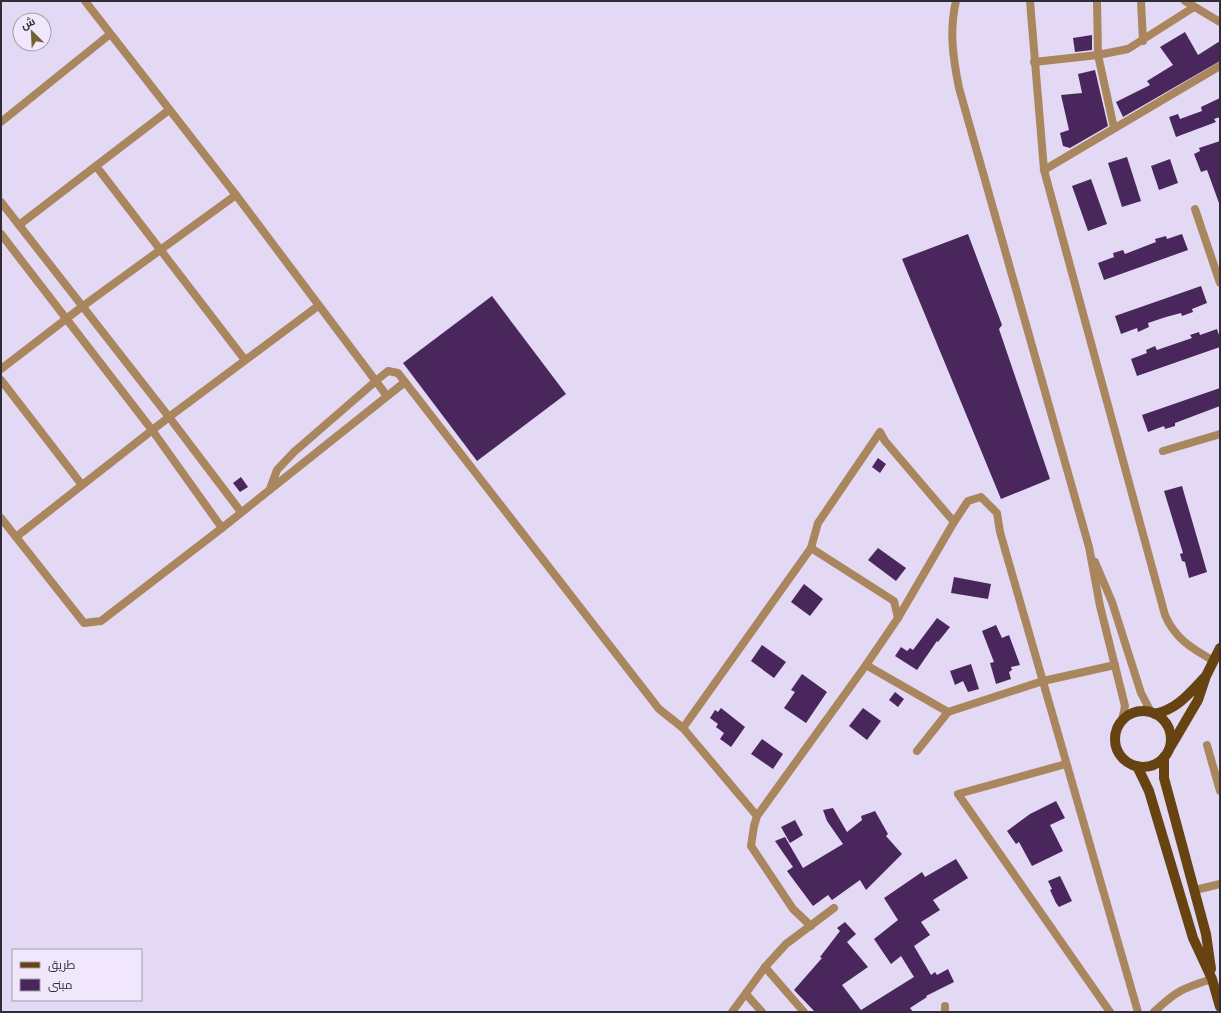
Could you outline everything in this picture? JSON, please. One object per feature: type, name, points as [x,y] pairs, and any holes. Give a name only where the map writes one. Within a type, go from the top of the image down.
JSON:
[{"type":"main road","points":[[1206,676],[1182,702],[1173,708],[1153,713],[1134,712],[1122,721],[1116,731],[1116,748],[1128,763],[1138,766],[1147,766],[1156,763],[1167,753],[1198,700],[1206,676],[1220,648]]},
{"type":"main road","points":[[1153,713],[1166,722],[1170,730],[1171,739],[1167,753],[1164,778],[1206,934],[1212,979],[1220,1007]]},
{"type":"main road","points":[[1138,766],[1149,790],[1193,938],[1212,979]]},
{"type":"street","points":[[85,1],[109,35],[236,195],[318,306],[377,380],[387,396]]},
{"type":"street","points":[[956,1],[951,32],[953,57],[959,88],[1089,547],[1100,606],[1125,706],[1122,721]]},
{"type":"street","points":[[1030,1],[1044,170],[1165,615],[1169,624],[1181,640],[1214,661]]},
{"type":"street","points":[[1097,1],[1098,55],[1114,128]]},
{"type":"street","points":[[1141,1],[1142,41]]},
{"type":"street","points":[[1185,1],[1220,22]]},
{"type":"street","points":[[1034,62],[1098,55],[1128,49],[1194,7]]},
{"type":"street","points":[[1,122],[109,35]]},
{"type":"street","points":[[1044,170],[1220,66]]},
{"type":"street","points":[[19,225],[169,110]]},
{"type":"street","points":[[96,166],[244,360]]},
{"type":"street","points":[[1,369],[83,306],[236,195]]},
{"type":"street","points":[[1,202],[169,417],[241,512]]},
{"type":"street","points":[[1195,209],[1220,283]]},
{"type":"street","points":[[1,234],[152,430],[222,528]]},
{"type":"street","points":[[16,537],[152,430],[318,306]]},
{"type":"street","points":[[270,489],[277,470],[294,452],[388,371],[398,373],[659,709],[683,728],[758,816]]},
{"type":"street","points":[[1,380],[82,485]]},
{"type":"street","points":[[1,518],[84,623],[100,621],[222,528],[405,382]]},
{"type":"street","points":[[683,728],[811,548],[818,523],[880,432],[885,441],[954,522]]},
{"type":"street","points":[[1164,451],[1220,434]]},
{"type":"street","points":[[811,926],[793,908],[751,846],[754,826],[758,816],[898,618],[954,522],[968,501],[982,497],[996,513],[1042,681],[1138,1012]]},
{"type":"street","points":[[1089,547],[1112,602],[1141,693],[1153,713]]},
{"type":"street","points":[[811,548],[894,600],[898,618]]},
{"type":"street","points":[[866,665],[948,712]]},
{"type":"street","points":[[917,751],[948,712],[1042,681],[1115,665]]},
{"type":"street","points":[[1207,745],[1220,791]]},
{"type":"street","points":[[1066,764],[958,794],[1110,1012]]},
{"type":"street","points":[[1195,890],[1220,884]]},
{"type":"street","points":[[732,1012],[765,968],[786,944],[834,908]]},
{"type":"street","points":[[765,968],[804,1012]]},
{"type":"street","points":[[1154,1012],[1172,995],[1182,989],[1212,979]]},
{"type":"street","points":[[746,994],[762,1012]]},
{"type":"building","points":[[1185,32],[1198,55],[1220,41],[1220,61],[1123,117],[1116,102],[1150,85],[1147,81],[1173,65],[1160,47]]},
{"type":"building","points":[[1092,35],[1092,50],[1075,52],[1073,38]]},
{"type":"building","points":[[1095,70],[1108,126],[1070,148],[1063,146],[1060,133],[1069,130],[1061,95],[1082,93],[1078,74]]},
{"type":"building","points":[[1220,98],[1220,117],[1214,119],[1216,122],[1176,137],[1169,117],[1178,114],[1180,119],[1202,111],[1201,107]]},
{"type":"building","points":[[1220,141],[1219,203],[1207,170],[1201,172],[1194,154],[1200,151],[1199,148]]},
{"type":"building","points":[[1127,157],[1141,201],[1122,207],[1108,163]]},
{"type":"building","points":[[1170,159],[1178,183],[1159,190],[1151,166]]},
{"type":"building","points":[[1091,179],[1107,224],[1088,231],[1072,186]]},
{"type":"building","points":[[968,234],[1002,325],[999,329],[1050,479],[1001,499],[902,259]]},
{"type":"building","points":[[1182,234],[1188,250],[1104,280],[1098,263],[1114,257],[1113,253],[1123,250],[1125,254],[1156,242],[1155,239],[1166,236],[1167,239]]},
{"type":"building","points":[[1201,286],[1207,303],[1192,309],[1193,312],[1182,316],[1181,313],[1166,317],[1148,323],[1149,327],[1138,332],[1137,328],[1121,334],[1115,316]]},
{"type":"building","points":[[492,296],[566,394],[477,461],[403,363]]},
{"type":"building","points":[[1217,329],[1220,338],[1220,347],[1137,376],[1131,359],[1147,353],[1146,350],[1155,346],[1157,350],[1192,338],[1190,335],[1199,332],[1200,335]]},
{"type":"building","points":[[1220,388],[1220,406],[1175,423],[1175,426],[1165,429],[1164,426],[1148,432],[1142,415]]},
{"type":"building","points":[[878,458],[886,464],[880,473],[872,467]]},
{"type":"building","points":[[241,477],[248,487],[240,492],[233,483]]},
{"type":"building","points":[[1182,486],[1207,572],[1189,578],[1185,562],[1182,561],[1180,554],[1183,553],[1164,491]]},
{"type":"building","points":[[878,548],[906,568],[896,581],[868,560]]},
{"type":"building","points":[[954,577],[991,584],[988,599],[951,593]]},
{"type":"building","points":[[804,584],[823,599],[810,616],[791,602]]},
{"type":"building","points":[[937,618],[950,627],[938,642],[937,641],[917,670],[895,656],[901,647],[907,651],[910,648],[913,650]]},
{"type":"building","points":[[996,625],[1002,638],[1009,635],[1020,665],[1011,667],[1012,670],[1009,672],[1011,679],[996,684],[990,663],[994,662],[982,631]]},
{"type":"building","points":[[762,645],[786,662],[774,678],[751,661]]},
{"type":"building","points":[[971,664],[979,689],[968,692],[963,681],[955,685],[950,671]]},
{"type":"building","points":[[802,674],[827,692],[806,723],[784,708],[795,692],[791,690]]},
{"type":"building","points":[[895,692],[904,699],[898,707],[889,700]]},
{"type":"building","points":[[721,708],[745,727],[731,747],[720,739],[724,733],[716,727],[718,724],[710,718],[715,710],[718,712]]},
{"type":"building","points":[[863,708],[881,721],[867,740],[849,726]]},
{"type":"building","points":[[762,739],[783,754],[773,769],[751,754]]},
{"type":"building","points":[[1056,801],[1065,818],[1050,825],[1063,851],[1032,866],[1019,842],[1016,844],[1007,831],[1030,814]]},
{"type":"building","points":[[833,808],[847,832],[862,820],[861,816],[875,811],[888,834],[886,836],[902,854],[866,890],[860,880],[832,900],[828,895],[813,906],[787,871],[793,867],[775,841],[785,837],[803,868],[843,844],[827,821],[823,810]]},
{"type":"building","points":[[795,820],[803,835],[790,843],[781,827]]},
{"type":"building","points":[[956,859],[968,878],[933,900],[940,910],[921,922],[930,935],[914,946],[931,975],[935,972],[937,975],[948,969],[954,982],[926,996],[927,997],[910,1008],[913,1012],[815,1012],[794,990],[822,958],[820,957],[840,931],[837,928],[845,922],[856,934],[847,942],[868,967],[842,985],[861,1010],[914,977],[901,956],[891,964],[874,939],[898,920],[884,898],[922,872],[925,877]]},
{"type":"building","points":[[1060,876],[1072,901],[1059,907],[1050,890],[1052,889],[1048,881]]}]
